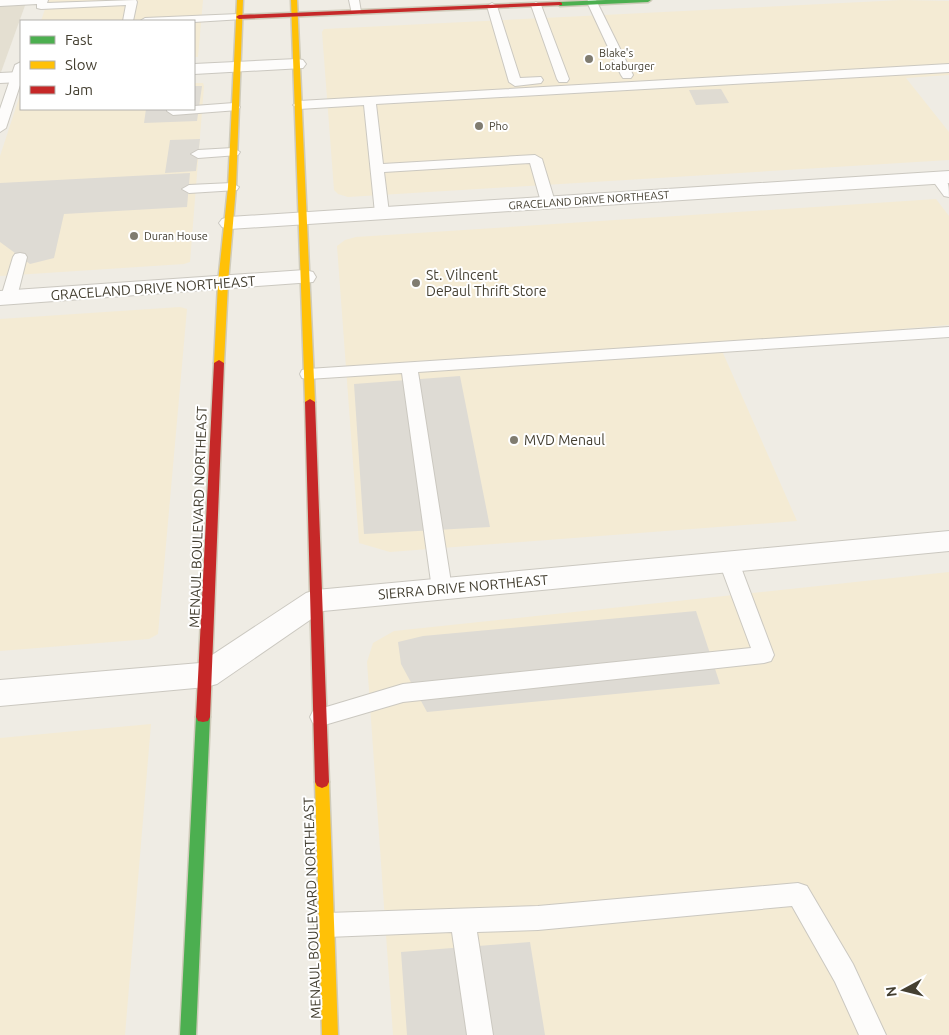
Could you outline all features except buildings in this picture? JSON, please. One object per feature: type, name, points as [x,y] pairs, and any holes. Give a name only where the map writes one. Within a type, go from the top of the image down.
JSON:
[{"type":"main road","name":"MENAUL BOULEVARD NORTHEAST","points":[[188,1035],[206,675],[222,284],[232,187],[240,0]]},
{"type":"main road","name":"MENAUL BOULEVARD NORTHEAST","points":[[294,0],[304,218],[330,1035]]},
{"type":"main road","points":[[239,17],[648,0]]},
{"type":"street","points":[[195,69],[297,64]]},
{"type":"street","name":"GRACELAND DRIVE NORTHEAST","points":[[229,223],[548,202],[945,182]]},
{"type":"street","name":"GRACELAND DRIVE NORTHEAST","points":[[5,298],[305,277]]},
{"type":"street","name":"SIERRA DRIVE NORTHEAST","points":[[0,693],[206,675],[316,601],[949,541]]},
{"type":"lane","points":[[354,0],[356,12]]},
{"type":"lane","points":[[0,3],[42,5],[132,2],[128,20]]},
{"type":"lane","points":[[592,2],[627,75]]},
{"type":"lane","points":[[536,5],[563,79]]},
{"type":"lane","points":[[492,6],[516,87]]},
{"type":"lane","points":[[168,20],[239,17]]},
{"type":"lane","points":[[299,105],[370,101],[516,87],[664,79],[949,68]]},
{"type":"lane","points":[[516,87],[563,79],[627,75],[664,79],[691,72]]},
{"type":"lane","points":[[0,128],[15,75]]},
{"type":"lane","points":[[370,101],[382,213]]},
{"type":"lane","points":[[195,110],[234,107]]},
{"type":"lane","points":[[174,110],[188,110]]},
{"type":"lane","points":[[198,154],[233,152]]},
{"type":"lane","points":[[378,168],[535,159],[548,202]]},
{"type":"lane","points":[[189,189],[232,187]]},
{"type":"lane","points":[[5,298],[20,257]]},
{"type":"lane","points":[[308,374],[949,332]]},
{"type":"lane","points":[[409,367],[442,589]]},
{"type":"lane","points":[[321,717],[403,693],[764,655],[729,562]]},
{"type":"lane","points":[[327,926],[538,918],[798,894],[844,973],[873,1035]]},
{"type":"lane","points":[[463,921],[480,1035]]},
{"type":"shaded area","points":[[0,0],[27,0],[0,75]]},
{"type":"shaded area","points":[[48,0],[203,0],[198,57],[195,57],[195,20],[41,20]]},
{"type":"shaded area","points":[[902,0],[949,1],[949,75],[906,78],[949,132],[949,160],[348,197],[338,194],[334,190],[322,32],[324,29]]},
{"type":"shaded area","points":[[195,83],[203,83],[190,262],[184,264],[0,276],[0,156],[20,95],[20,110],[195,110]]},
{"type":"shaded area","points":[[195,86],[202,86],[197,121],[144,123],[146,110],[195,110]]},
{"type":"shaded area","points":[[721,89],[729,103],[696,105],[689,90]]},
{"type":"shaded area","points":[[200,139],[196,171],[165,173],[170,140]]},
{"type":"shaded area","points":[[190,173],[187,207],[64,214],[54,258],[30,264],[0,242],[0,183]]},
{"type":"shaded area","points":[[936,199],[949,216],[949,325],[719,344],[797,521],[390,552],[359,543],[337,246],[345,240],[356,237]]},
{"type":"shaded area","points":[[180,307],[187,309],[158,634],[149,639],[0,651],[0,319]]},
{"type":"shaded area","points":[[460,376],[490,527],[364,534],[354,384]]},
{"type":"shaded area","points":[[949,572],[949,1035],[393,1035],[367,662],[373,643],[394,631]]},
{"type":"shaded area","points":[[696,611],[720,684],[427,712],[401,664],[398,642],[423,636]]},
{"type":"shaded area","points":[[151,724],[125,1035],[0,1035],[0,738]]},
{"type":"shaded area","points":[[530,942],[545,1035],[407,1035],[401,952]]},
{"type":"traffic: fast","points":[[560,4],[648,0]]},
{"type":"traffic: fast","points":[[188,1035],[203,717]]},
{"type":"traffic: slow","points":[[219,363],[223,283],[232,187],[240,0]]},
{"type":"traffic: slow","points":[[294,0],[310,402]]},
{"type":"traffic: slow","points":[[322,782],[330,1035]]},
{"type":"traffic: jam","points":[[239,17],[560,4]]},
{"type":"traffic: jam","points":[[203,717],[219,363]]},
{"type":"traffic: jam","points":[[310,402],[322,782]]},
{"type":"place","name":"Blake's Lotaburger","points":[[589,59]]},
{"type":"place","name":"Pho","points":[[479,126]]},
{"type":"place","name":"Duran House","points":[[134,236]]},
{"type":"place","name":"St. Vilncent DePaul Thrift Store","points":[[416,283]]},
{"type":"place","name":"MVD Menaul","points":[[514,440]]}]
